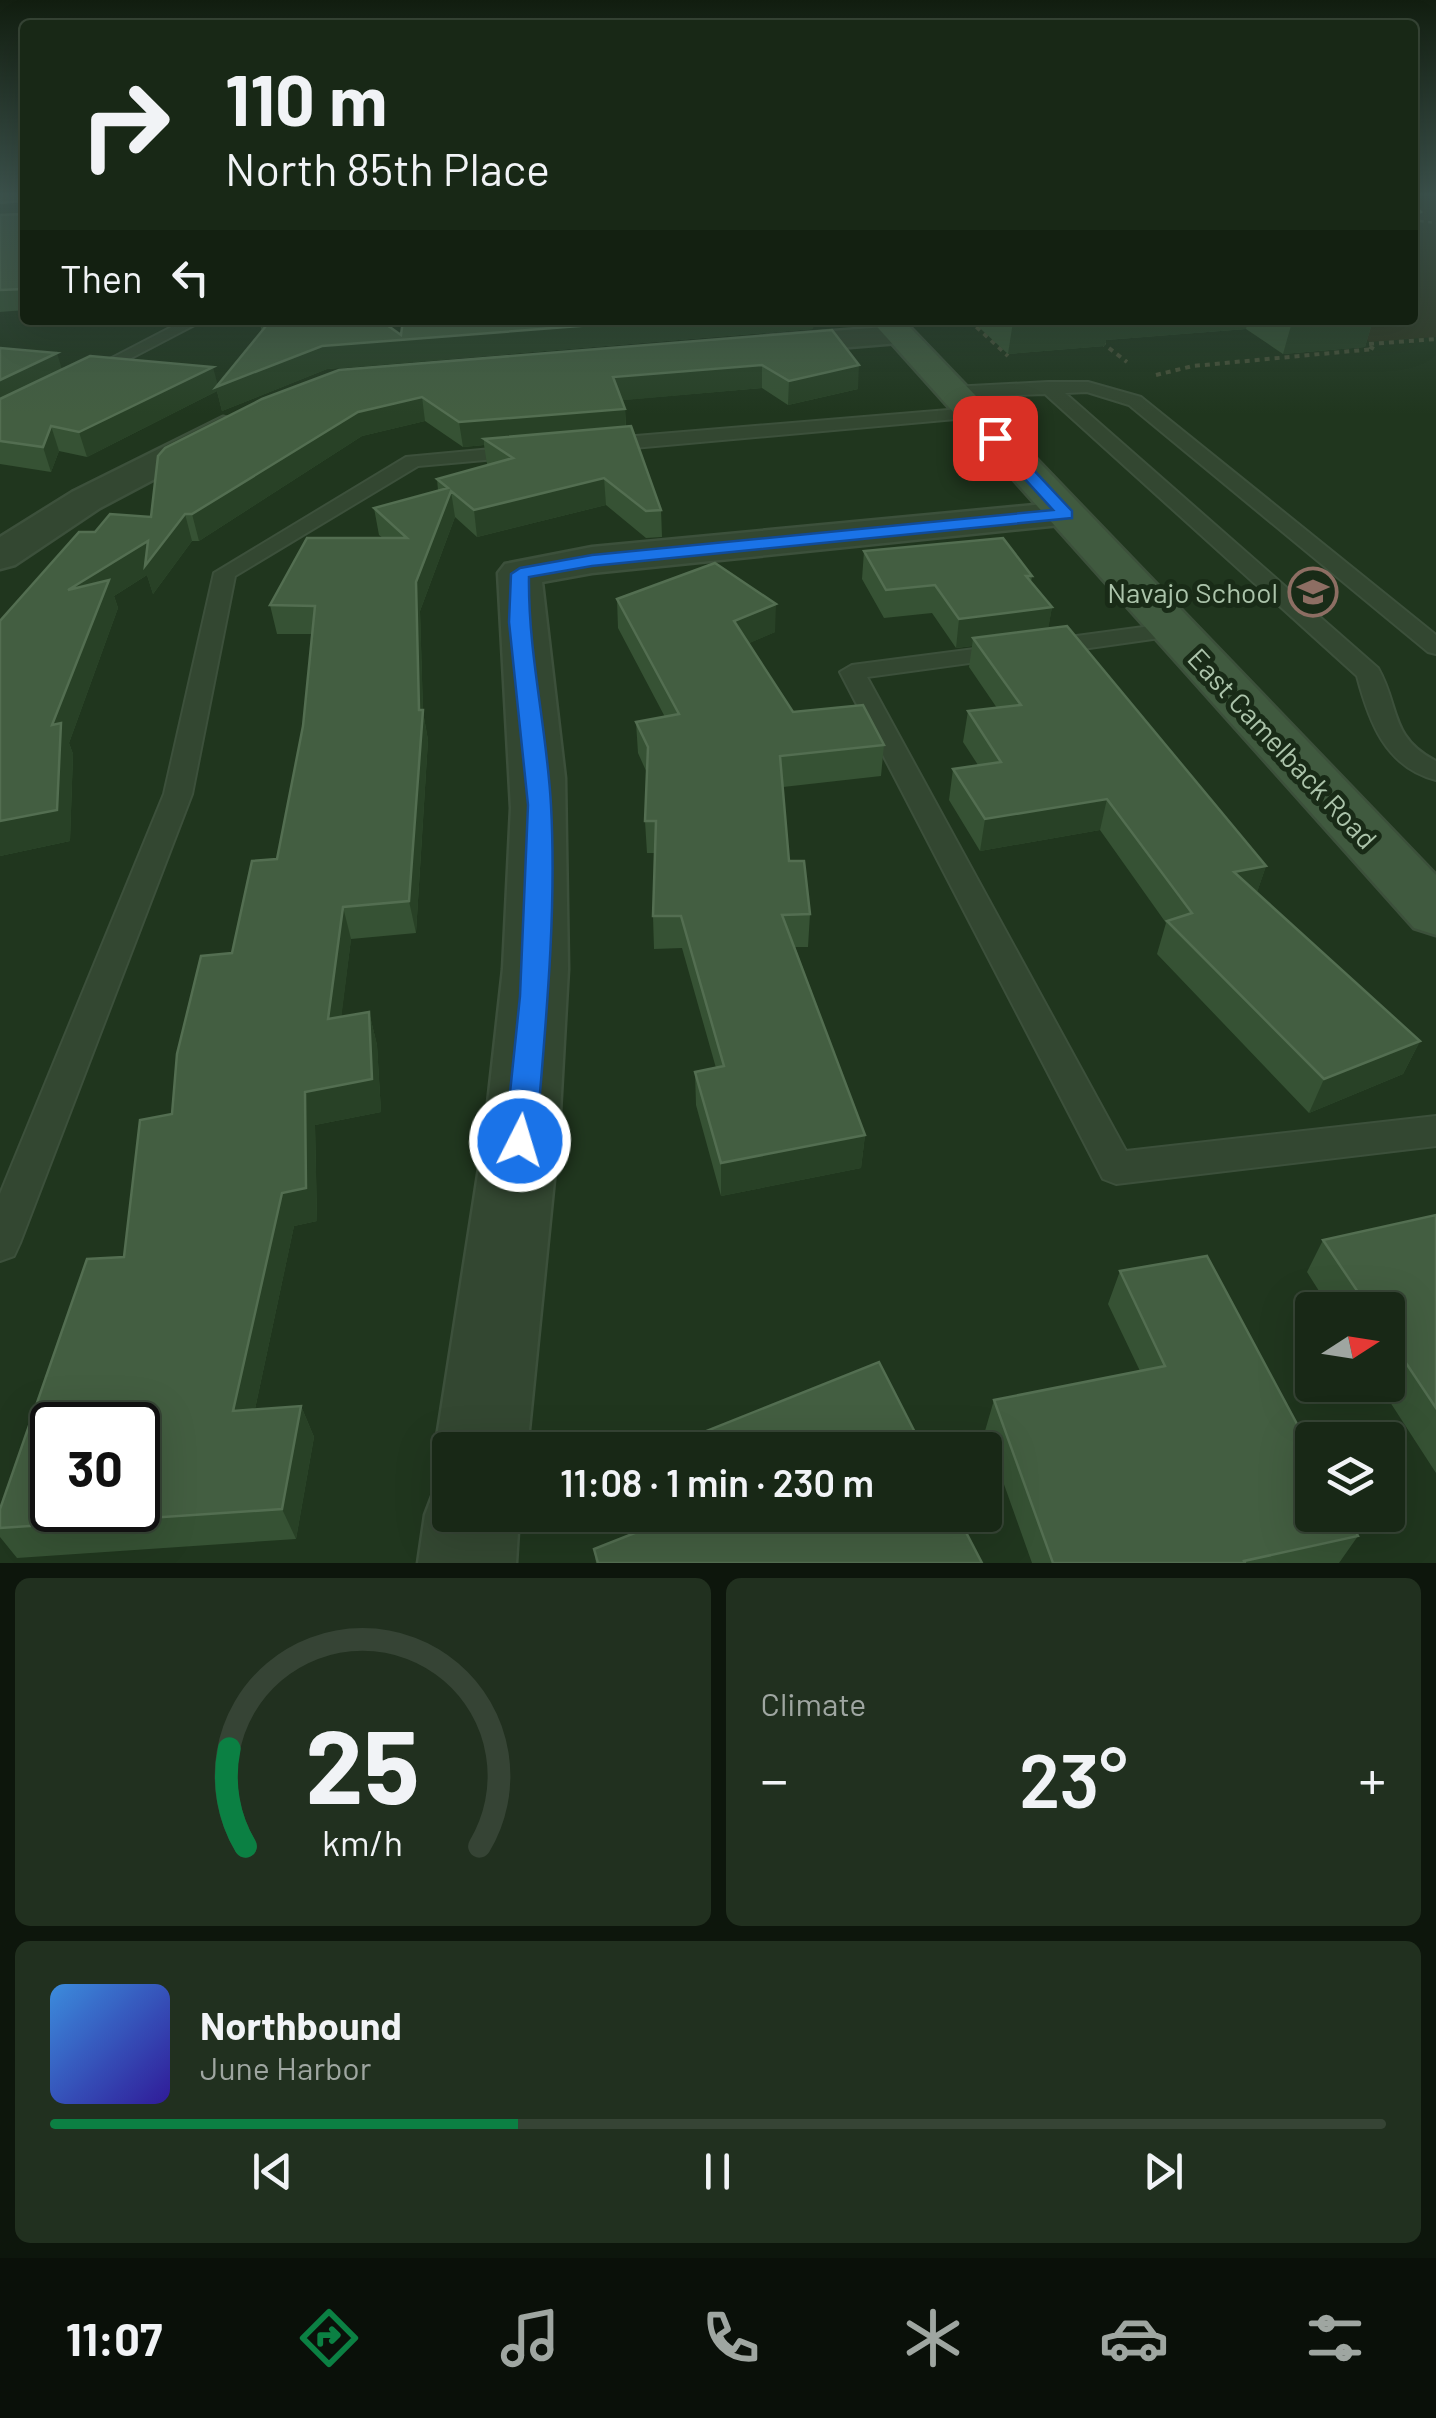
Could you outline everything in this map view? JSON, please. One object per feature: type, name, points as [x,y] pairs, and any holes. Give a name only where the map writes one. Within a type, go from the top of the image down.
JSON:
[{"type":"main road","name":"East Camelback Road","points":[[892,327],[1436,913]]},
{"type":"street","points":[[728,348],[892,327]]},
{"type":"street","points":[[0,556],[86,500],[252,412]]},
{"type":"street","points":[[483,1432],[513,1214],[534,996],[539,805],[519,622],[520,574],[592,560],[1066,514]]},
{"type":"street","points":[[467,1563],[470,1532]]},
{"type":"lane","points":[[66,386],[187,325]]},
{"type":"lane","points":[[1048,387],[1369,673],[1379,719],[1398,747],[1436,772]]},
{"type":"lane","points":[[0,1243],[178,794],[225,574],[413,461],[557,449],[962,402],[1048,387],[1088,387],[1134,402],[1436,647]]},
{"type":"lane","points":[[1173,630],[852,672],[1116,1168],[1436,1131]]},
{"type":"path","points":[[974,325],[1020,367]]},
{"type":"path","points":[[1089,332],[1133,367]]},
{"type":"path","points":[[1147,378],[1192,366],[1374,349],[1353,336]]},
{"type":"path","points":[[1367,345],[1436,339]]},
{"type":"green space","points":[[1418,268],[1436,268],[1436,337],[1370,342],[1340,325],[1418,325]]},
{"type":"building","points":[[0,268],[20,268],[20,289],[0,290]]},
{"type":"building","points":[[387,325],[401,335],[402,325],[593,325],[322,346],[216,387],[266,326]]},
{"type":"building","points":[[832,330],[859,365],[789,381],[762,365],[613,377],[625,409],[459,422],[422,397],[358,412],[192,514],[185,514],[145,566],[148,541],[68,590],[109,580],[52,725],[61,723],[57,810],[0,821],[0,621],[79,532],[95,532],[110,514],[151,517],[158,456],[165,448],[262,399],[339,370]]},
{"type":"building","points":[[0,348],[57,353],[0,380]]},
{"type":"building","points":[[90,356],[213,367],[79,432],[51,426],[43,447],[0,441],[0,399]]},
{"type":"building","points":[[631,426],[661,510],[646,511],[604,478],[474,510],[451,491],[416,582],[419,710],[423,710],[409,901],[343,907],[328,1019],[369,1012],[372,1079],[305,1092],[306,1188],[282,1193],[233,1411],[301,1406],[282,1509],[160,1517],[160,1402],[37,1402],[87,1259],[124,1257],[140,1120],[172,1114],[177,1054],[201,956],[232,953],[252,861],[277,859],[303,726],[315,606],[270,605],[307,538],[407,538],[374,508],[448,488],[437,479],[513,458],[484,439]]},
{"type":"building","points":[[1003,538],[1032,576],[1026,576],[1052,607],[959,619],[935,585],[886,590],[864,551]]},
{"type":"building","points":[[715,563],[776,604],[734,621],[793,712],[863,705],[884,745],[780,756],[789,861],[804,861],[810,914],[782,915],[865,1135],[721,1163],[695,1072],[724,1066],[681,916],[653,916],[656,821],[645,821],[648,747],[636,722],[679,714],[617,599]]},
{"type":"building","points":[[1067,626],[1266,866],[1234,872],[1420,1041],[1324,1079],[1167,921],[1192,913],[1107,799],[985,819],[953,769],[1001,762],[968,711],[1021,705],[973,638]]},
{"type":"building","points":[[1436,1215],[1436,1408],[1405,1362],[1405,1292],[1358,1292],[1323,1240]]},
{"type":"building","points":[[1207,1256],[1296,1422],[1295,1532],[1356,1532],[1358,1536],[1245,1563],[1053,1563],[994,1400],[1165,1366],[1120,1271]]},
{"type":"building","points":[[879,1362],[915,1432],[704,1432]]},
{"type":"building","points":[[30,1423],[30,1526],[0,1528],[0,1509]]},
{"type":"building","points":[[637,1532],[966,1532],[982,1563],[598,1563],[594,1549]]},
{"type":"place","name":"Navajo School","points":[[1313,592]]},
{"type":"route","points":[[520,1141],[534,996],[539,805],[519,622],[520,574],[592,560],[1066,514],[995,438]]}]
